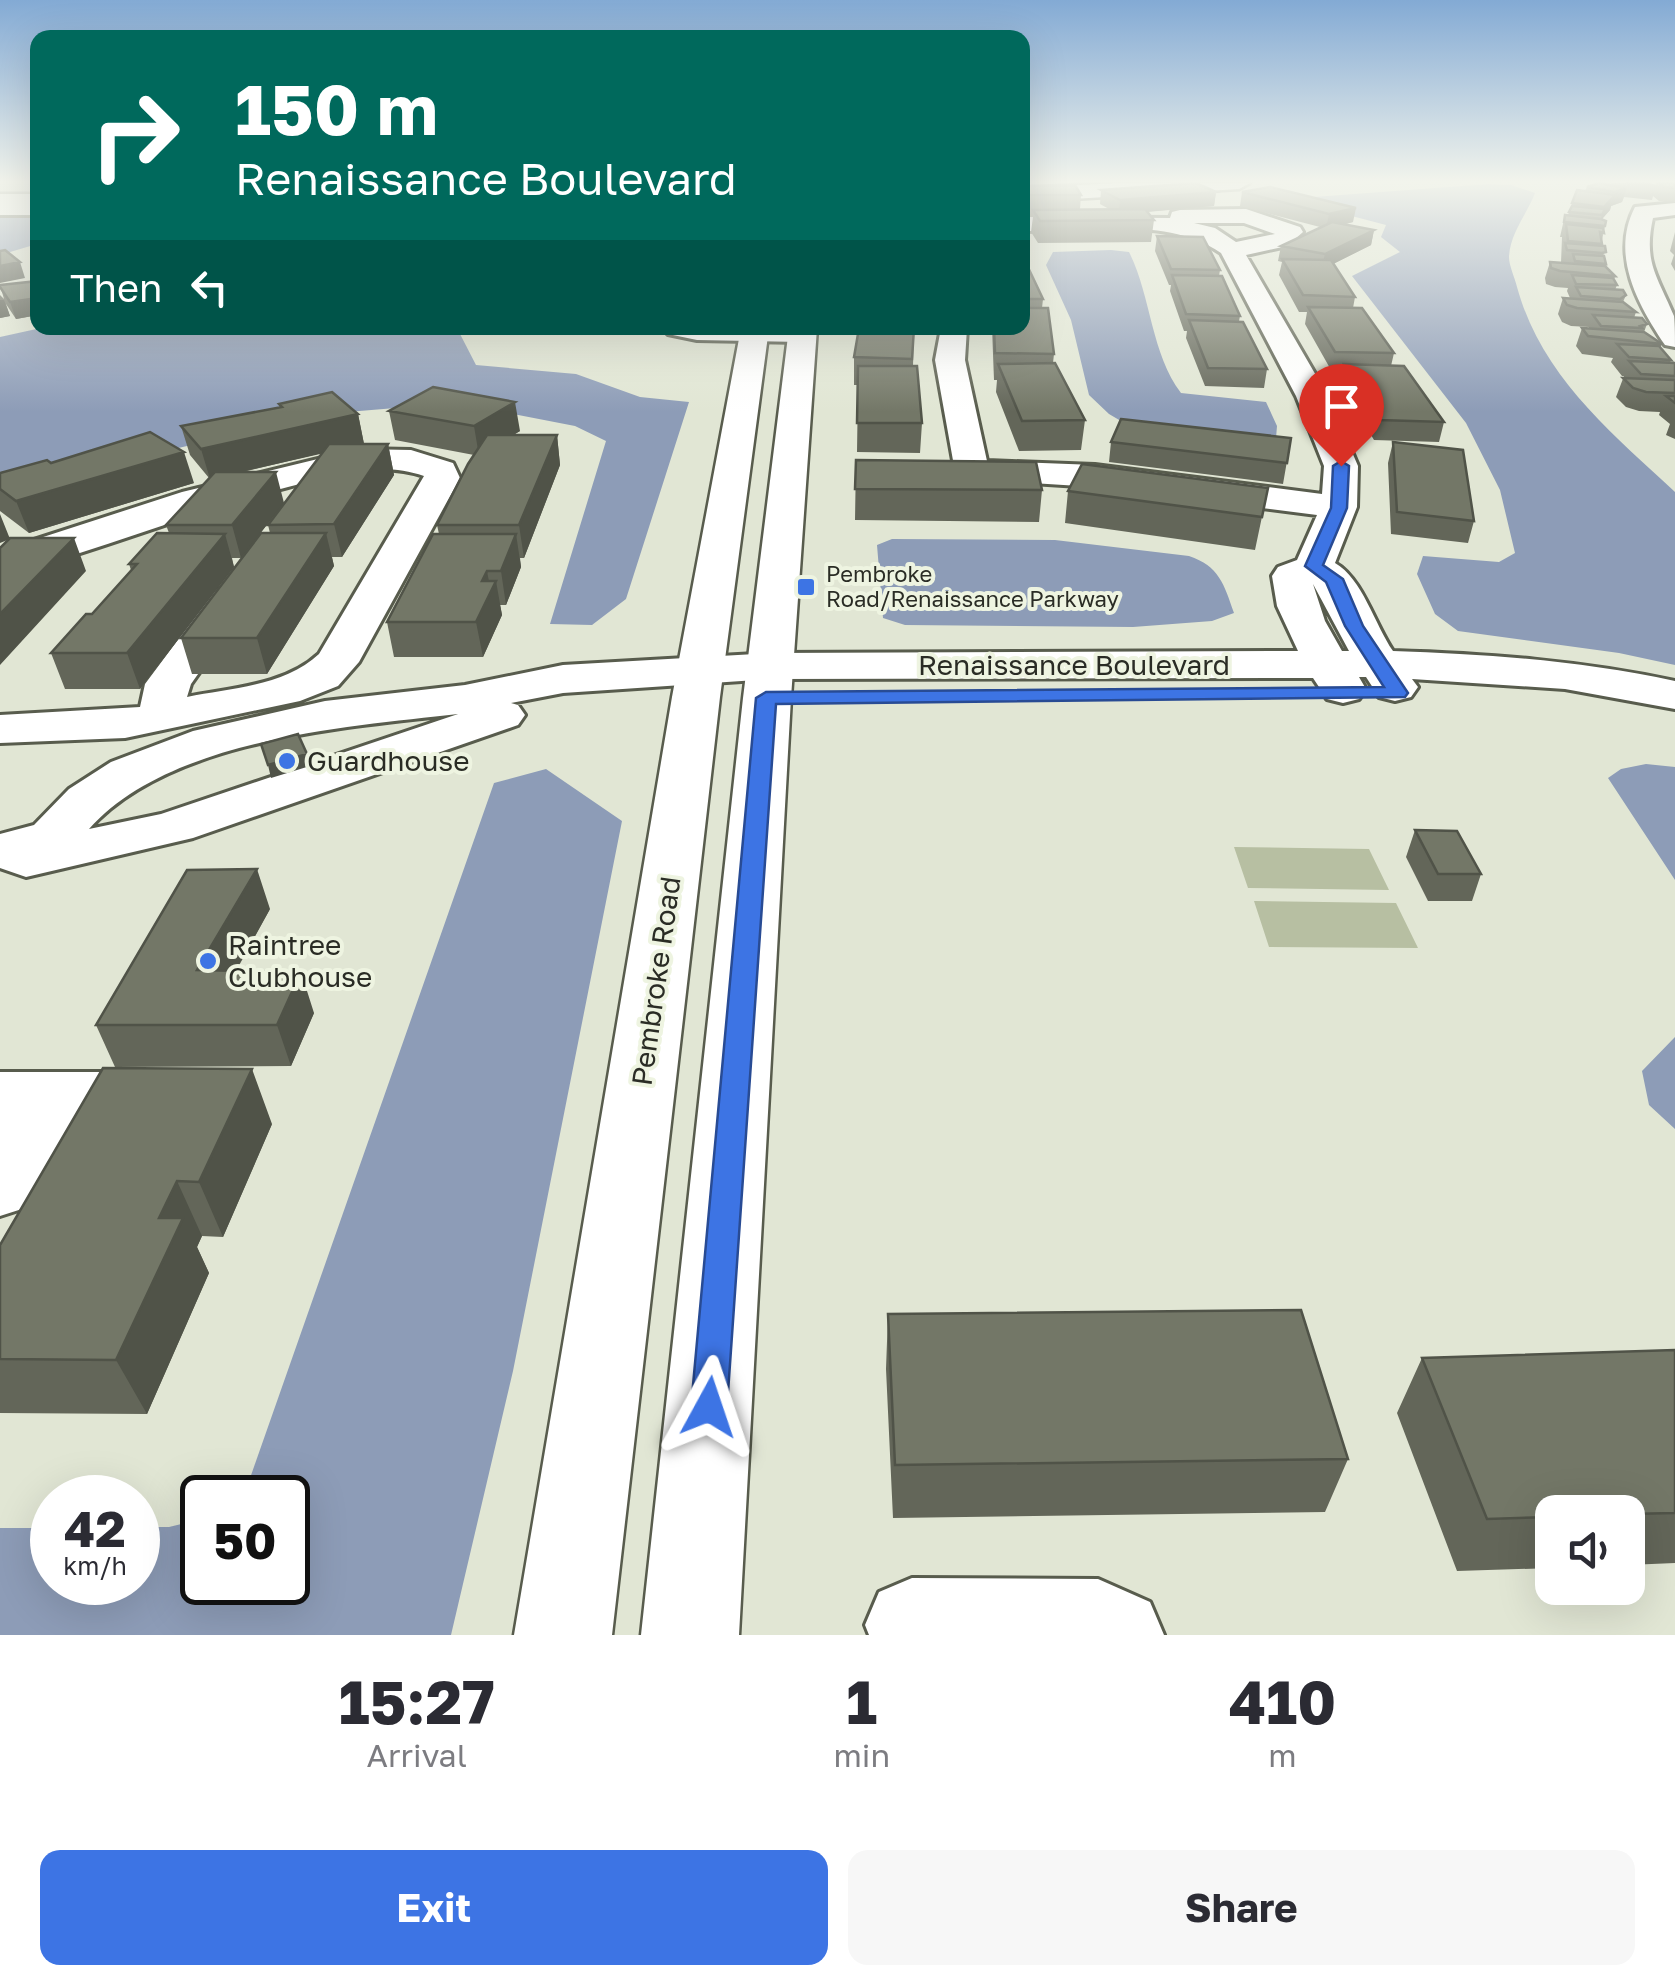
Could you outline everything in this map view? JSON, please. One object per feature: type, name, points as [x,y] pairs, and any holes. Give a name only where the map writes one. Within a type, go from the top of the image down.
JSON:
[{"type":"main road","name":"Pembroke Road","points":[[690,1635],[733,683],[754,335]]},
{"type":"main road","name":"Pembroke Road","points":[[562,1635],[733,683],[801,335]]},
{"type":"street","points":[[1230,259],[1312,396],[1341,466],[1339,508],[1314,566],[1334,579],[1354,626],[1363,679]]},
{"type":"street","points":[[1638,259],[1653,307],[1675,340]]},
{"type":"street","points":[[953,335],[950,360],[972,471]]},
{"type":"street","points":[[0,564],[194,500],[300,493],[387,457],[441,470],[442,478],[346,646],[322,676],[300,687],[164,716],[86,728],[0,729]]},
{"type":"street","points":[[936,471],[1095,476],[1339,508]]},
{"type":"street","points":[[164,716],[163,698],[178,668],[248,574]]},
{"type":"street","name":"Renaissance Boulevard","points":[[733,683],[1363,679],[1516,671],[1675,695]]},
{"type":"street","points":[[0,851],[54,837],[124,811],[177,804],[216,764],[466,699],[563,679],[733,683]]},
{"type":"street","name":"Renaissance Boulevard","points":[[1363,679],[1675,720]]},
{"type":"street","points":[[0,863],[39,859],[177,804],[515,710],[575,697],[733,683]]},
{"type":"street","points":[[54,837],[86,800],[128,773],[168,755],[325,715],[466,699]]},
{"type":"street","points":[[0,1186],[27,1097],[226,1097]]},
{"type":"street","points":[[912,1625],[1098,1626],[1117,1635]]},
{"type":"green space","points":[[1234,847],[1369,849],[1389,890],[1248,888]]},
{"type":"green space","points":[[1254,901],[1396,903],[1418,948],[1269,947]]},
{"type":"water","points":[[1049,259],[1132,259],[1163,361],[1181,393],[1266,402],[1277,426],[1276,438],[1126,424],[1109,414],[1089,395],[1071,320],[1046,265]]},
{"type":"water","points":[[1385,259],[1509,259],[1528,319],[1560,375],[1603,424],[1675,492],[1675,665],[1619,653],[1458,631],[1435,614],[1417,574],[1423,556],[1499,562],[1515,553],[1500,490],[1466,423],[1352,276]]},
{"type":"water","points":[[30,330],[30,335],[461,335],[476,365],[576,374],[640,397],[689,402],[626,599],[592,625],[550,624],[606,441],[575,426],[456,403],[323,414],[0,490],[0,337]]},
{"type":"water","points":[[892,539],[1055,540],[1189,556],[1219,577],[1234,613],[1212,621],[1133,627],[905,625],[883,618],[877,545]]},
{"type":"water","points":[[1646,764],[1675,767],[1675,880],[1608,778],[1621,769]]},
{"type":"water","points":[[546,769],[622,821],[513,1371],[451,1635],[0,1635],[0,1528],[30,1528],[30,1605],[160,1605],[160,1527],[180,1524],[180,1605],[310,1605],[310,1475],[251,1475],[494,783]]},
{"type":"water","points":[[1675,1037],[1675,1129],[1649,1105],[1642,1071]]},
{"type":"building","points":[[0,259],[20,262],[0,266]]},
{"type":"building","points":[[1167,259],[1214,259],[1220,270],[1171,269]]},
{"type":"building","points":[[1282,259],[1331,260],[1355,297],[1303,295]]},
{"type":"building","points":[[1605,259],[1606,264],[1575,261]]},
{"type":"building","points":[[1550,262],[1605,266],[1615,276],[1560,271],[1551,268]]},
{"type":"building","points":[[1030,272],[1043,299],[1030,299]]},
{"type":"building","points":[[1172,275],[1222,276],[1240,316],[1186,314]]},
{"type":"building","points":[[1572,275],[1613,278],[1617,285],[1576,284]]},
{"type":"building","points":[[30,282],[30,299],[10,302],[0,285]]},
{"type":"building","points":[[1576,287],[1623,290],[1626,295],[1620,299],[1581,296]]},
{"type":"building","points":[[1563,298],[1623,302],[1636,312],[1577,308],[1567,305]]},
{"type":"building","points":[[1308,307],[1362,308],[1394,353],[1335,352]]},
{"type":"building","points":[[1030,308],[1048,308],[1054,354],[995,353],[994,335],[1030,335]]},
{"type":"building","points":[[1593,315],[1642,318],[1647,324],[1642,328],[1601,326]]},
{"type":"building","points":[[1189,320],[1243,322],[1267,369],[1208,368]]},
{"type":"building","points":[[1582,328],[1644,332],[1662,344],[1588,336]]},
{"type":"building","points":[[858,335],[914,335],[912,359],[854,357]]},
{"type":"building","points":[[1617,344],[1659,346],[1671,360],[1629,357]]},
{"type":"building","points":[[1629,361],[1675,363],[1675,376],[1641,374]]},
{"type":"building","points":[[1055,363],[1085,420],[1022,421],[998,364]]},
{"type":"building","points":[[1344,364],[1404,366],[1444,422],[1379,420]]},
{"type":"building","points":[[858,366],[917,366],[922,423],[857,423]]},
{"type":"building","points":[[1623,378],[1675,380],[1675,393],[1646,392],[1633,388]]},
{"type":"building","points":[[433,387],[515,402],[474,426],[389,411]]},
{"type":"building","points":[[332,392],[358,414],[201,449],[181,426],[282,407],[279,404]]},
{"type":"building","points":[[1121,419],[1291,438],[1287,463],[1111,442]]},
{"type":"building","points":[[150,432],[184,452],[16,501],[0,489],[0,473],[47,460],[51,463]]},
{"type":"building","points":[[487,435],[557,435],[519,525],[437,525],[468,464]]},
{"type":"building","points":[[1393,442],[1463,450],[1474,521],[1397,512]]},
{"type":"building","points":[[329,444],[388,444],[334,524],[268,525]]},
{"type":"building","points":[[856,460],[1036,462],[1042,490],[855,489]]},
{"type":"building","points":[[1082,464],[1268,488],[1262,517],[1068,491]]},
{"type":"building","points":[[215,472],[276,472],[232,525],[166,525]]},
{"type":"building","points":[[157,533],[225,534],[127,653],[51,653],[137,564],[129,564]]},
{"type":"building","points":[[261,533],[326,533],[257,638],[181,638]]},
{"type":"building","points":[[433,534],[516,534],[501,571],[487,571],[482,581],[496,581],[476,622],[387,622]]},
{"type":"building","points":[[10,538],[74,538],[0,614],[0,548]]},
{"type":"building","points":[[298,734],[307,754],[268,765],[261,744]]},
{"type":"building","points":[[1415,830],[1457,831],[1481,874],[1438,874]]},
{"type":"building","points":[[257,869],[197,970],[301,972],[277,1025],[96,1025],[187,870]]},
{"type":"building","points":[[103,1068],[252,1069],[199,1182],[177,1181],[159,1218],[183,1218],[116,1360],[0,1359],[0,1245]]},
{"type":"building","points":[[1301,1310],[1348,1459],[895,1465],[888,1314]]},
{"type":"building","points":[[1675,1350],[1675,1513],[1645,1514],[1645,1495],[1535,1495],[1535,1518],[1487,1519],[1422,1358]]},
{"type":"place","name":"Pembroke Road/Renaissance Parkway","points":[[806,587]]},
{"type":"place","name":"Guardhouse","points":[[287,761]]},
{"type":"place","name":"Raintree Clubhouse","points":[[208,961]]},
{"type":"route","points":[[709,1407],[766,698],[1398,693],[1354,626],[1334,579],[1314,566],[1339,508],[1341,466]]}]
